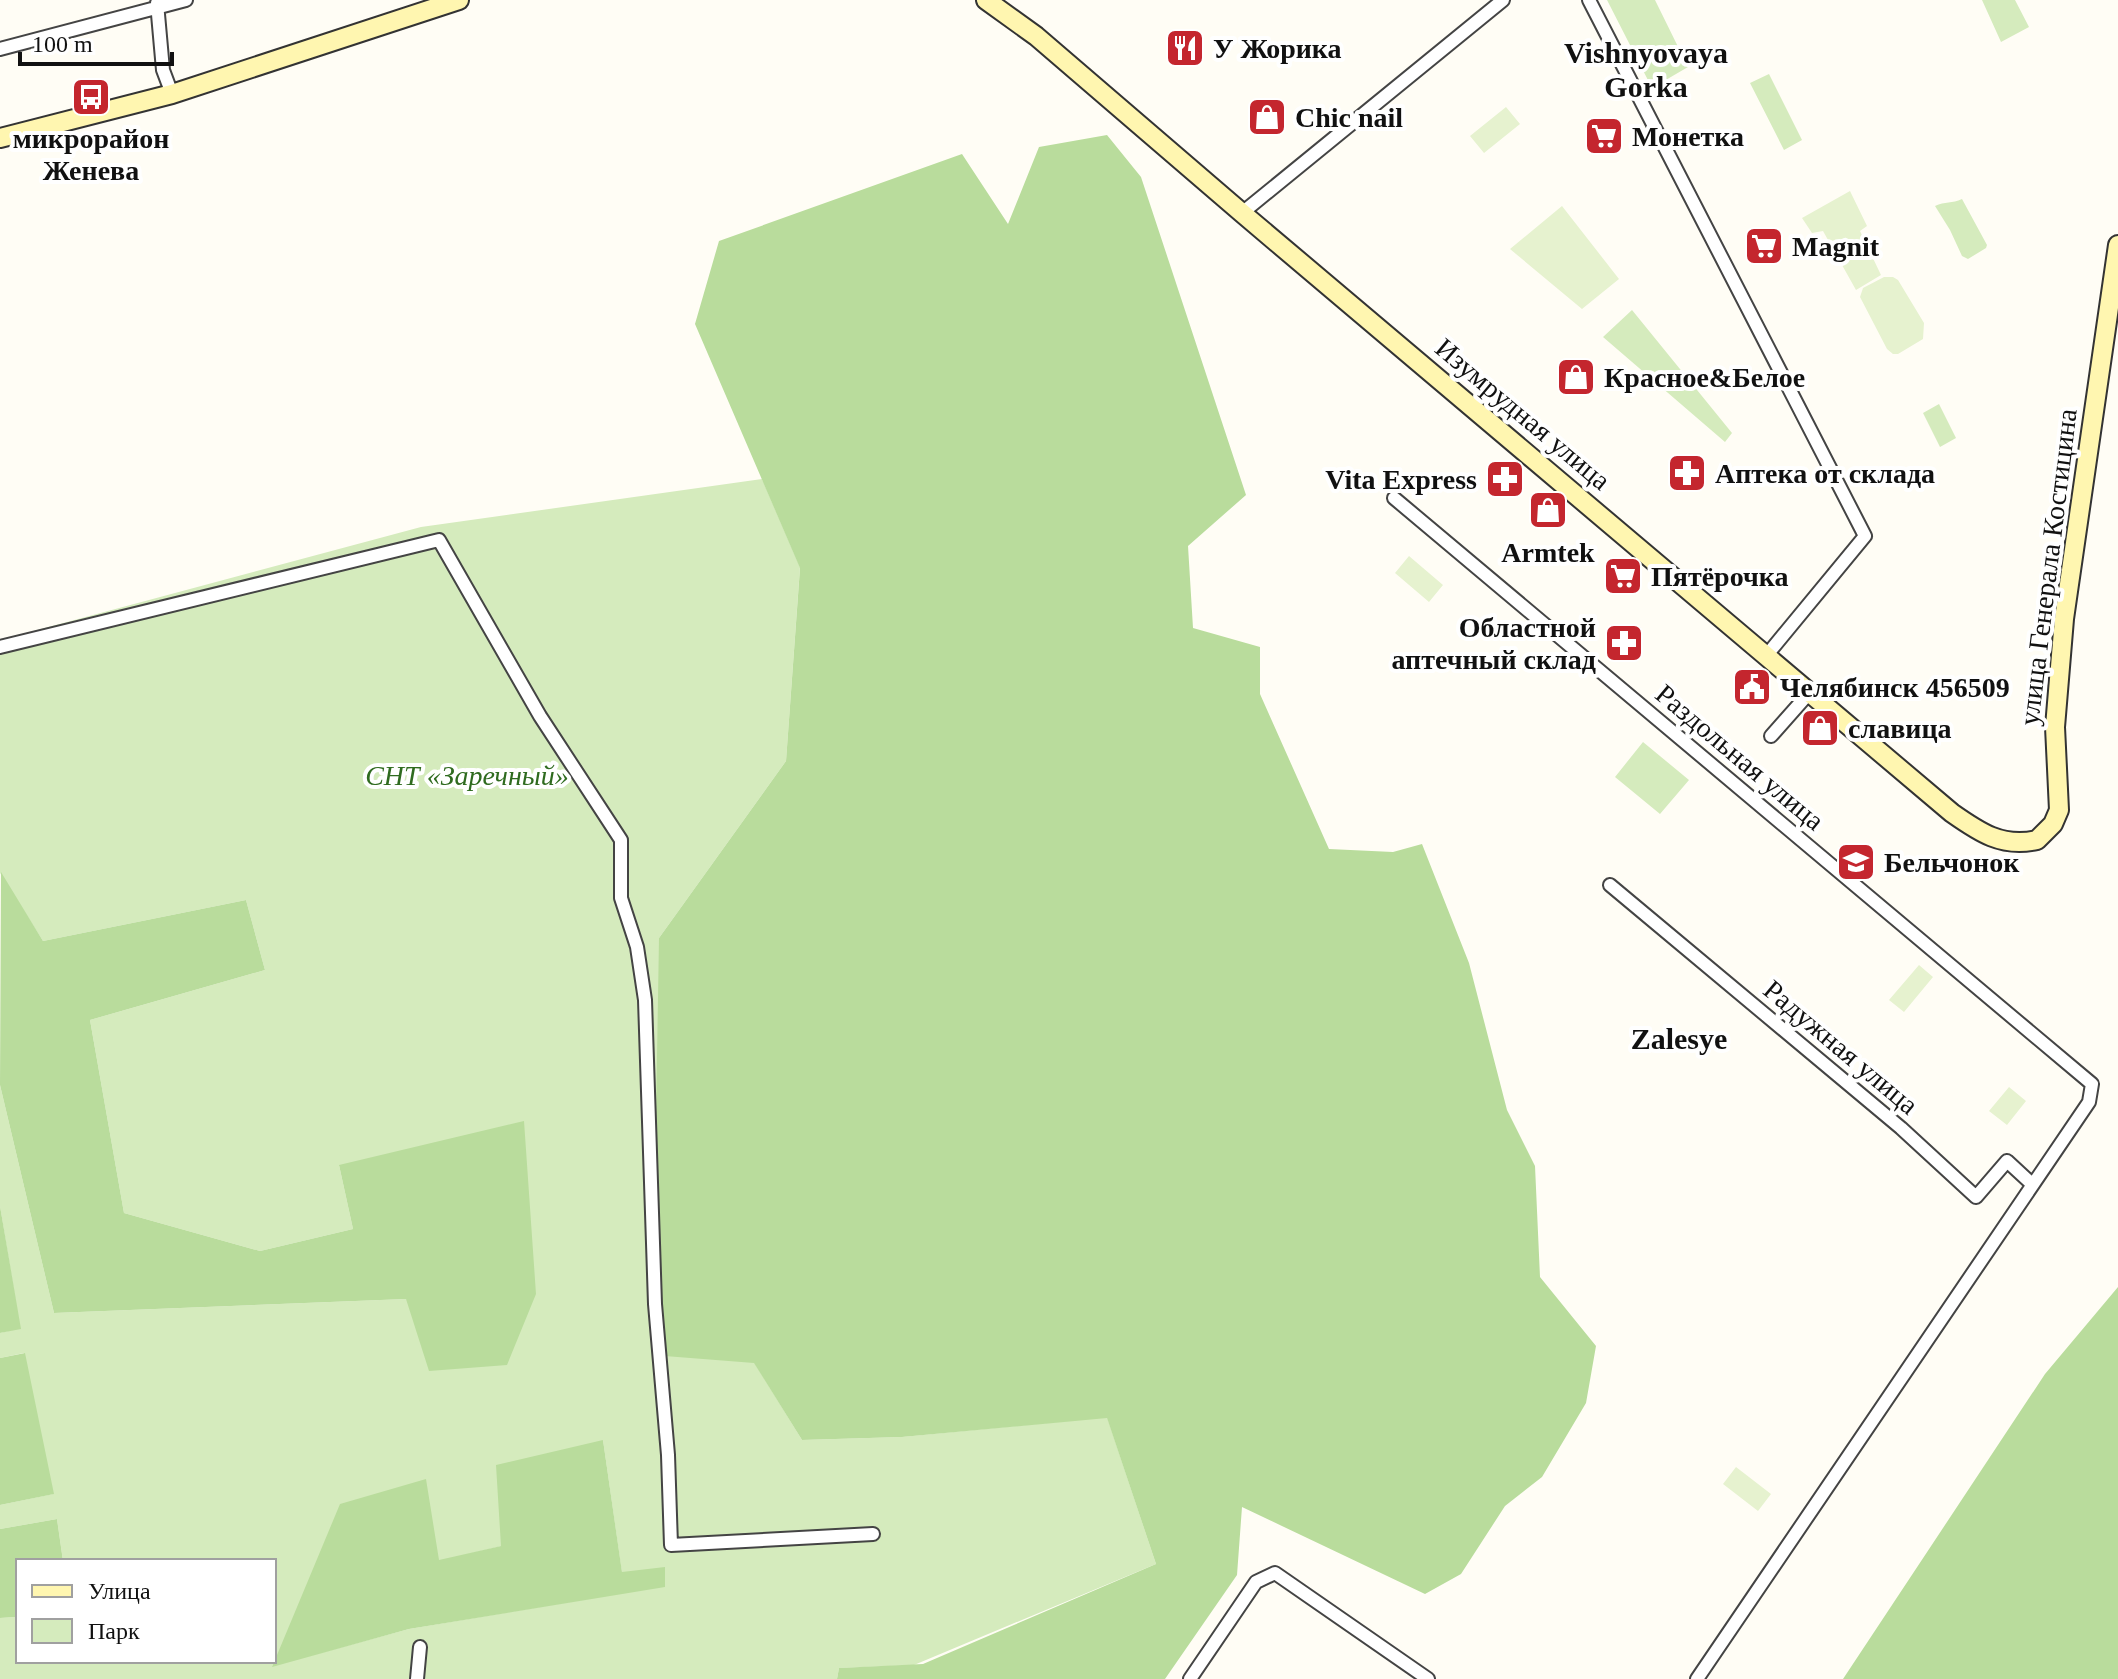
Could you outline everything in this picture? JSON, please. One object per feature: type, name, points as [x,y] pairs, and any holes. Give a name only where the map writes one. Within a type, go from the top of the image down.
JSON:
[{"type":"street","points":[[0,49],[157,4],[186,0]]},
{"type":"street","points":[[0,138],[172,94],[459,0]]},
{"type":"street","name":"Изумрудная улица","points":[[986,0],[1036,36],[1952,813],[1987,837],[2003,841],[2037,840]]},
{"type":"street","points":[[1242,213],[1503,0]]},
{"type":"street","points":[[1589,0],[1865,536],[1766,656]]},
{"type":"street","points":[[157,4],[163,70],[172,94]]},
{"type":"street","name":"улица Генерала Костицина","points":[[2037,840],[2046,833],[2059,810],[2055,727],[2064,619],[2118,245]]},
{"type":"street","name":"Раздольная улица","points":[[1394,498],[2092,1084],[2089,1102],[2032,1184]]},
{"type":"street","points":[[0,647],[439,540],[540,716],[621,840],[621,898],[637,947],[645,1000],[655,1304],[668,1455],[671,1545],[873,1534]]},
{"type":"street","points":[[1771,736],[1810,692]]},
{"type":"street","name":"Радужная улица","points":[[1610,885],[1901,1128],[1976,1197],[2007,1161],[2032,1184]]},
{"type":"street","points":[[1697,1679],[2032,1184]]},
{"type":"street","points":[[1190,1679],[1256,1582],[1275,1573],[1428,1679]]},
{"type":"street","points":[[417,1679],[420,1647]]},
{"type":"green space","points":[[1607,0],[1655,0],[1688,67],[1652,88]]},
{"type":"green space","points":[[1982,0],[2015,0],[2029,27],[2001,42]]},
{"type":"green space","points":[[1769,74],[1802,140],[1784,150],[1750,83]]},
{"type":"green space","points":[[1506,107],[1520,124],[1484,153],[1470,136]]},
{"type":"green space","points":[[1107,135],[1141,177],[1246,495],[1188,546],[1193,628],[1260,647],[1260,694],[1329,849],[1393,852],[1422,844],[1469,963],[1507,1110],[1535,1166],[1540,1277],[1596,1346],[1586,1403],[1542,1477],[1505,1506],[1461,1574],[1425,1594],[1242,1507],[1237,1575],[1165,1679],[837,1679],[839,1668],[923,1664],[1156,1564],[1107,1418],[902,1437],[802,1440],[754,1363],[652,1355],[659,938],[786,761],[800,568],[695,324],[719,241],[962,154],[1008,224],[1039,147]]},
{"type":"green space","points":[[1850,191],[1867,226],[1860,231],[1881,275],[1856,290],[1823,231],[1812,233],[1802,218]]},
{"type":"green space","points":[[1962,199],[1987,245],[1968,259],[1962,256],[1935,206]]},
{"type":"green space","points":[[1562,206],[1619,279],[1582,309],[1510,249]]},
{"type":"green space","points":[[1884,277],[1898,280],[1924,323],[1923,339],[1898,354],[1887,349],[1860,297],[1863,288]]},
{"type":"green space","points":[[1632,310],[1732,433],[1725,442],[1603,337]]},
{"type":"green space","points":[[1939,404],[1956,438],[1940,447],[1923,413]]},
{"type":"green space","name":"СНТ «Заречный»","points":[[762,479],[800,567],[786,761],[659,938],[754,1362],[802,1440],[902,1437],[1107,1417],[1156,1564],[914,1665],[839,1668],[837,1679],[0,1679],[0,1618],[16,1617],[16,1663],[276,1663],[276,1559],[63,1559],[57,1519],[0,1529],[0,1505],[53,1494],[24,1353],[0,1358],[0,1333],[20,1328],[0,1206],[0,1085],[54,1313],[406,1299],[507,1365],[339,1165],[353,1229],[260,1251],[124,1213],[90,1020],[265,970],[246,900],[43,941],[0,873],[0,640],[421,527]],"holes":[[[603,1440],[622,1573],[664,1568],[665,1586],[409,1629],[272,1666],[439,1561],[502,1546]]]},
{"type":"green space","points":[[1409,556],[1443,585],[1429,602],[1395,573]]},
{"type":"green space","points":[[1643,742],[1689,780],[1660,814],[1615,777]]},
{"type":"green space","points":[[1,872],[43,941],[246,900],[265,970],[90,1020],[124,1213],[260,1251],[353,1229],[339,1165],[524,1121],[536,1294],[507,1365],[429,1371],[406,1299],[54,1313],[0,1085]]},
{"type":"green space","points":[[1919,965],[1933,977],[1904,1012],[1889,1000]]},
{"type":"green space","points":[[2009,1087],[2026,1101],[2007,1125],[1989,1111]]},
{"type":"green space","points":[[0,1206],[21,1329],[0,1333]]},
{"type":"green space","points":[[2118,1287],[2118,1679],[1843,1679],[2045,1374]]},
{"type":"green space","points":[[25,1353],[54,1494],[0,1505],[0,1358]]},
{"type":"green space","points":[[603,1440],[622,1572],[665,1567],[665,1587],[409,1629],[272,1667],[340,1504],[426,1479],[439,1560],[501,1546],[496,1465]]},
{"type":"green space","points":[[1736,1467],[1771,1494],[1758,1511],[1723,1484]]},
{"type":"green space","points":[[57,1519],[63,1559],[16,1559],[16,1617],[0,1618],[0,1529]]},
{"type":"place","name":"У Жорика","points":[[1185,48]]},
{"type":"place","name":"микрорайон Женева","points":[[91,97]]},
{"type":"place","name":"Chic nail","points":[[1267,117]]},
{"type":"place","name":"Монетка","points":[[1604,136]]},
{"type":"place","name":"Magnit","points":[[1764,246]]},
{"type":"place","name":"Красное&Белое","points":[[1576,377]]},
{"type":"place","name":"Аптека от склада","points":[[1687,473]]},
{"type":"place","name":"Vita Express","points":[[1505,479]]},
{"type":"place","name":"Armtek","points":[[1548,510]]},
{"type":"place","name":"Пятёрочка","points":[[1623,576]]},
{"type":"place","name":"Областной аптечный склад","points":[[1624,643]]},
{"type":"place","name":"Челябинск 456509","points":[[1752,687]]},
{"type":"place","name":"славица","points":[[1820,728]]},
{"type":"place","name":"Бельчонок","points":[[1856,862]]},
{"type":"district","name":"Vishnyovaya Gorka","points":[[1646,69]]},
{"type":"district","name":"Zalesye","points":[[1679,1038]]}]
